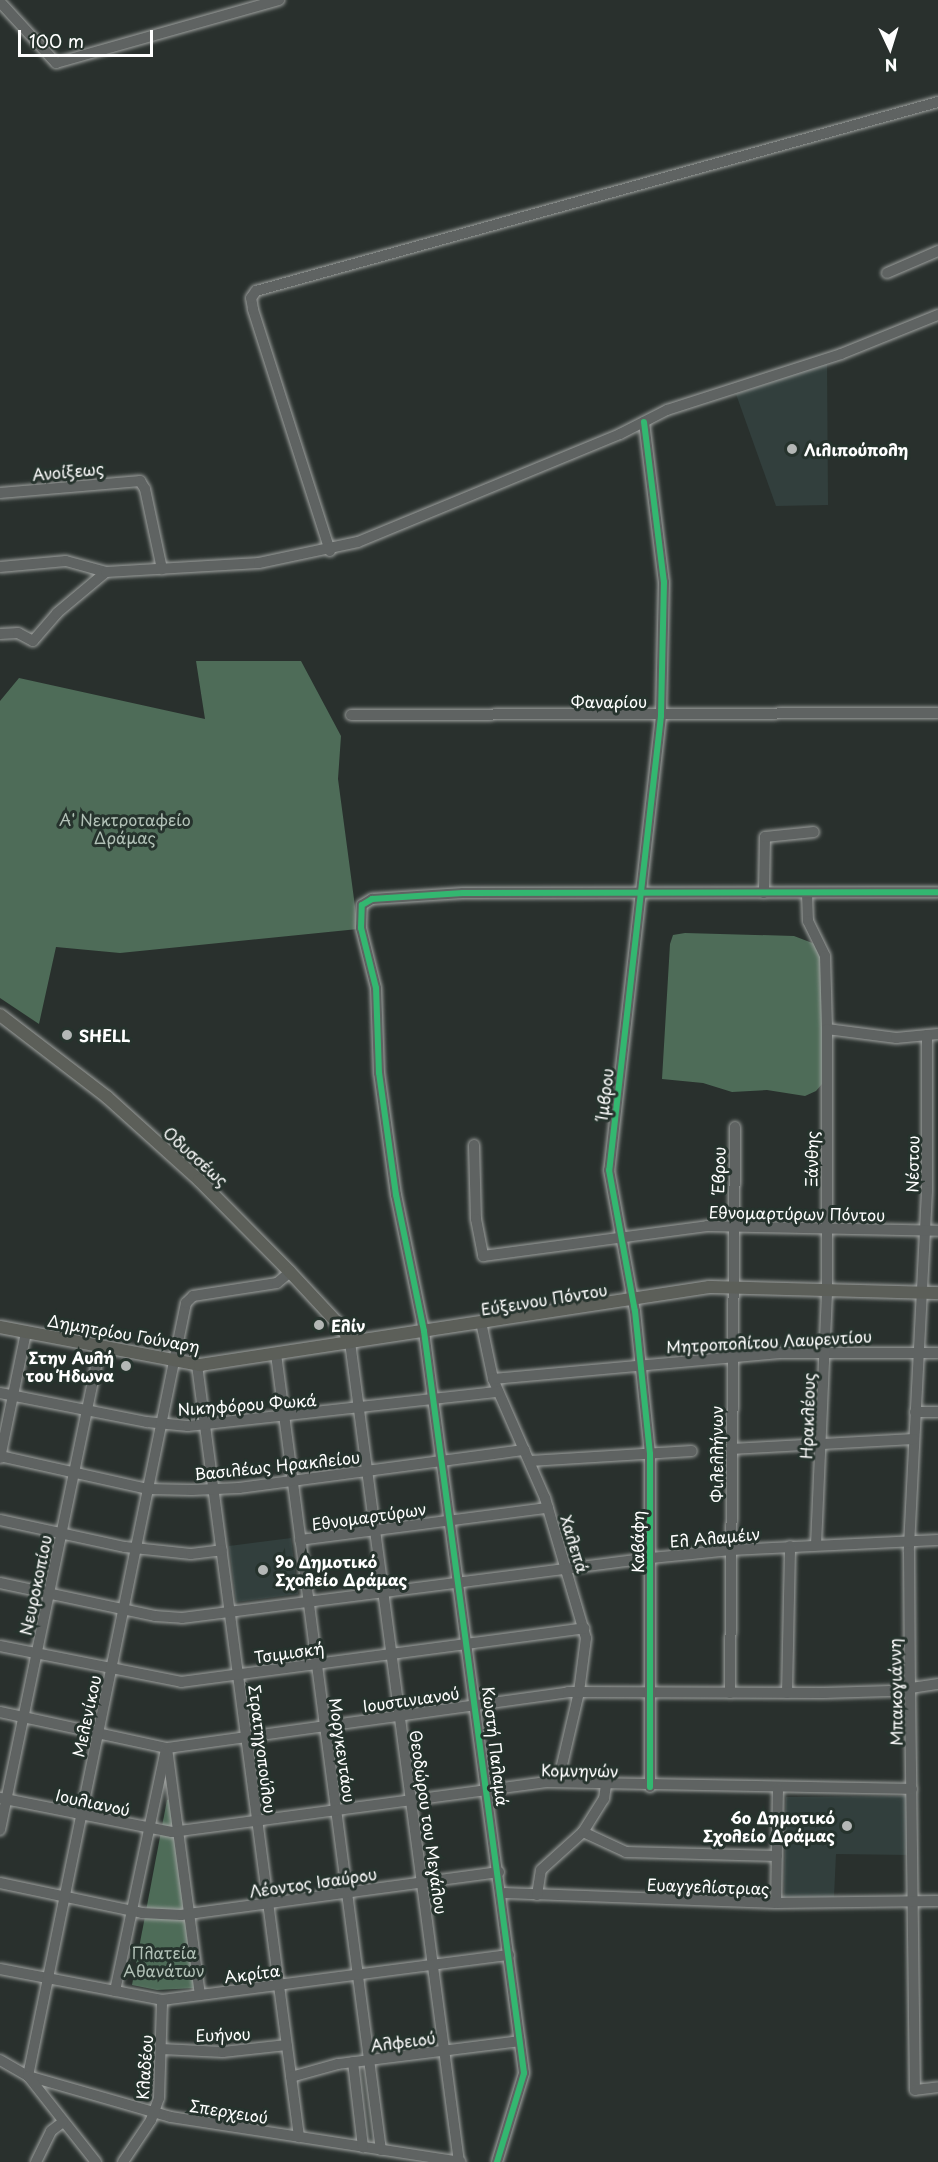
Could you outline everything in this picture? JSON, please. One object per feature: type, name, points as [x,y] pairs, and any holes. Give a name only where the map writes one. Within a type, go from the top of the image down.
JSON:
[{"type":"main road","name":"Οδυσσέως","points":[[0,1015],[118,1107],[224,1204],[343,1329],[350,1342]]},
{"type":"main road","name":"Εύξεινου Πόντου","points":[[350,1342],[731,1286],[938,1293]]},
{"type":"main road","name":"Δημητρίου Γούναρη","points":[[0,1327],[197,1365],[350,1342]]},
{"type":"street","points":[[0,2],[57,63],[279,0]]},
{"type":"street","points":[[330,551],[253,309],[255,291],[938,102]]},
{"type":"street","points":[[887,273],[938,251]]},
{"type":"street","points":[[0,567],[66,561],[106,572],[220,567],[330,551],[393,529],[676,407],[840,354],[938,315]]},
{"type":"street","name":"Ίμβρου","points":[[633,1299],[609,1166],[661,716],[664,582],[644,422]]},
{"type":"street","name":"Ανοίξεως","points":[[0,493],[140,481],[145,489],[162,569]]},
{"type":"street","points":[[0,634],[18,633],[33,641],[57,613],[106,572]]},
{"type":"street","name":"Φαναρίου","points":[[351,715],[661,716],[938,713]]},
{"type":"street","points":[[764,893],[765,837],[814,832]]},
{"type":"street","points":[[642,892],[938,892]]},
{"type":"street","name":"Κωστή Παλαμά","points":[[498,2162],[524,2081],[520,2041],[477,1706],[424,1331],[396,1195],[378,1062],[376,988],[361,928],[362,905],[372,899],[463,893],[642,892]]},
{"type":"street","name":"Ξάνθης","points":[[807,893],[808,921],[825,956],[827,1289]]},
{"type":"street","points":[[827,1029],[896,1038],[933,1035]]},
{"type":"street","name":"Νέστου","points":[[922,1293],[933,1035]]},
{"type":"street","name":"Έβρου","points":[[731,1286],[735,1128]]},
{"type":"street","name":"Εθνομαρτύρων Πόντου","points":[[474,1144],[476,1219],[483,1256],[621,1237],[732,1225],[938,1231]]},
{"type":"street","name":"Μελενίκου","points":[[28,2076],[189,1298],[273,1284],[290,1272]]},
{"type":"street","name":"Φιλελλήνων","points":[[730,1693],[731,1286]]},
{"type":"street","name":"Ηρακλέους","points":[[816,1545],[827,1289]]},
{"type":"street","name":"Μπακογιάννη","points":[[922,1293],[910,1541],[915,2090],[938,2087]]},
{"type":"street","name":"Καβάφη","points":[[633,1299],[650,1454],[650,1786]]},
{"type":"street","name":"Χαλεπά","points":[[481,1322],[493,1379],[530,1461],[548,1508],[568,1568],[584,1628],[586,1654],[558,1782]]},
{"type":"street","points":[[0,1456],[26,1332]]},
{"type":"street","name":"Θεοδώρου του Μεγάλου","points":[[350,1342],[460,2162]]},
{"type":"street","name":"Νευροκοπίου","points":[[0,1830],[3,1798],[37,1653],[100,1347]]},
{"type":"street","name":"Μητροπολίτου Λαυρεντίου","points":[[493,1379],[731,1356],[825,1351],[938,1353]]},
{"type":"street","name":"Μοργκεντάου","points":[[276,1354],[381,2150]]},
{"type":"street","name":"Στρατηγοπούλου","points":[[197,1365],[299,2137]]},
{"type":"street","name":"Νικηφόρου Φωκά","points":[[0,1393],[161,1425],[205,1425],[284,1418],[498,1392]]},
{"type":"street","points":[[915,1412],[938,1412]]},
{"type":"street","points":[[731,1449],[914,1439]]},
{"type":"street","name":"Βασιλέως Ηρακλείου","points":[[0,1456],[148,1489],[214,1490],[524,1449]]},
{"type":"street","points":[[530,1461],[692,1451]]},
{"type":"street","name":"Εθνομαρτύρων","points":[[300,1540],[548,1508]]},
{"type":"street","points":[[0,1520],[136,1548],[191,1554],[222,1550]]},
{"type":"street","name":"Ελ Αλαμέιν","points":[[0,1584],[172,1618],[651,1558],[790,1546],[938,1540]]},
{"type":"street","points":[[788,1693],[790,1546]]},
{"type":"street","name":"Τσιμισκή","points":[[0,1646],[173,1682],[584,1628]]},
{"type":"street","name":"Ιουστινιανού","points":[[0,1712],[167,1748],[579,1692],[788,1693],[910,1688],[938,1684]]},
{"type":"street","points":[[115,1991],[167,1748]]},
{"type":"street","points":[[167,1748],[191,1914],[200,1995]]},
{"type":"street","name":"Κομνηνών","points":[[179,1832],[558,1782],[650,1786],[912,1789]]},
{"type":"street","points":[[537,1895],[543,1868],[583,1832],[604,1799],[606,1785]]},
{"type":"street","points":[[776,1903],[778,1788]]},
{"type":"street","name":"Ιουλιανού","points":[[3,1798],[148,1829],[179,1832]]},
{"type":"street","points":[[583,1832],[623,1852],[777,1856]]},
{"type":"street","name":"Λέοντος Ισαύρου","points":[[0,1883],[131,1911],[191,1914],[499,1872]]},
{"type":"street","name":"Ευαγγελίστριας","points":[[501,1893],[776,1903],[938,1901]]},
{"type":"street","name":"Ακρίτα","points":[[0,1968],[162,2000],[509,1954]]},
{"type":"street","name":"Κλαδέου","points":[[123,2162],[155,2111],[160,2090],[162,2000]]},
{"type":"street","name":"Αλφειού","points":[[291,2077],[353,2062],[520,2041]]},
{"type":"street","name":"Ευήνου","points":[[161,2049],[223,2052],[287,2045]]},
{"type":"street","name":"Σπερχειού","points":[[0,2060],[28,2076],[155,2111],[381,2150],[403,2158],[460,2162]]},
{"type":"street","points":[[353,2062],[363,2147]]},
{"type":"street","points":[[28,2076],[96,2162]]},
{"type":"street","points":[[36,2162],[51,2131],[63,2122]]},
{"type":"shaded area","name":"Λιλιπούπολη","points":[[827,363],[828,505],[776,506],[736,394]]},
{"type":"shaded area","name":"9ο Δημοτικό Σχολείο Δράμας","points":[[291,1538],[298,1594],[236,1602],[229,1546]]},
{"type":"shaded area","name":"6o Δημοτικό Σχολείο Δράμας","points":[[909,1796],[910,1855],[836,1854],[834,1897],[784,1897],[786,1797]]},
{"type":"green space","name":"Α' Νεκτροταφείο Δράμας","points":[[196,661],[301,661],[341,736],[338,779],[358,929],[120,953],[56,947],[39,1024],[0,998],[0,701],[19,678],[205,719]]},
{"type":"green space","points":[[685,933],[794,936],[815,944],[822,954],[822,1084],[816,1091],[805,1096],[767,1090],[732,1092],[703,1083],[662,1079],[670,944],[673,935]]},
{"type":"green space","name":"Πλατεία Αθανάτων","points":[[171,1799],[195,1988],[157,1990],[132,1985],[167,1800]]},
{"type":"cycle path","points":[[644,422],[664,582],[661,716],[609,1170],[635,1311],[650,1454],[650,1787]]},
{"type":"cycle path","points":[[497,2162],[524,2073],[424,1331],[396,1195],[379,1073],[376,988],[361,928],[362,905],[372,899],[463,893],[938,892]]},
{"type":"place","name":"Λιλιπούπολη","points":[[792,449]]},
{"type":"place","name":"SHELL","points":[[67,1035]]},
{"type":"place","name":"Ελίν","points":[[319,1325]]},
{"type":"place","name":"Στην Αυλή του Ήδωνα","points":[[126,1366]]},
{"type":"place","name":"9ο Δημοτικό Σχολείο Δράμας","points":[[263,1570]]},
{"type":"place","name":"6o Δημοτικό Σχολείο Δράμας","points":[[847,1826]]}]
